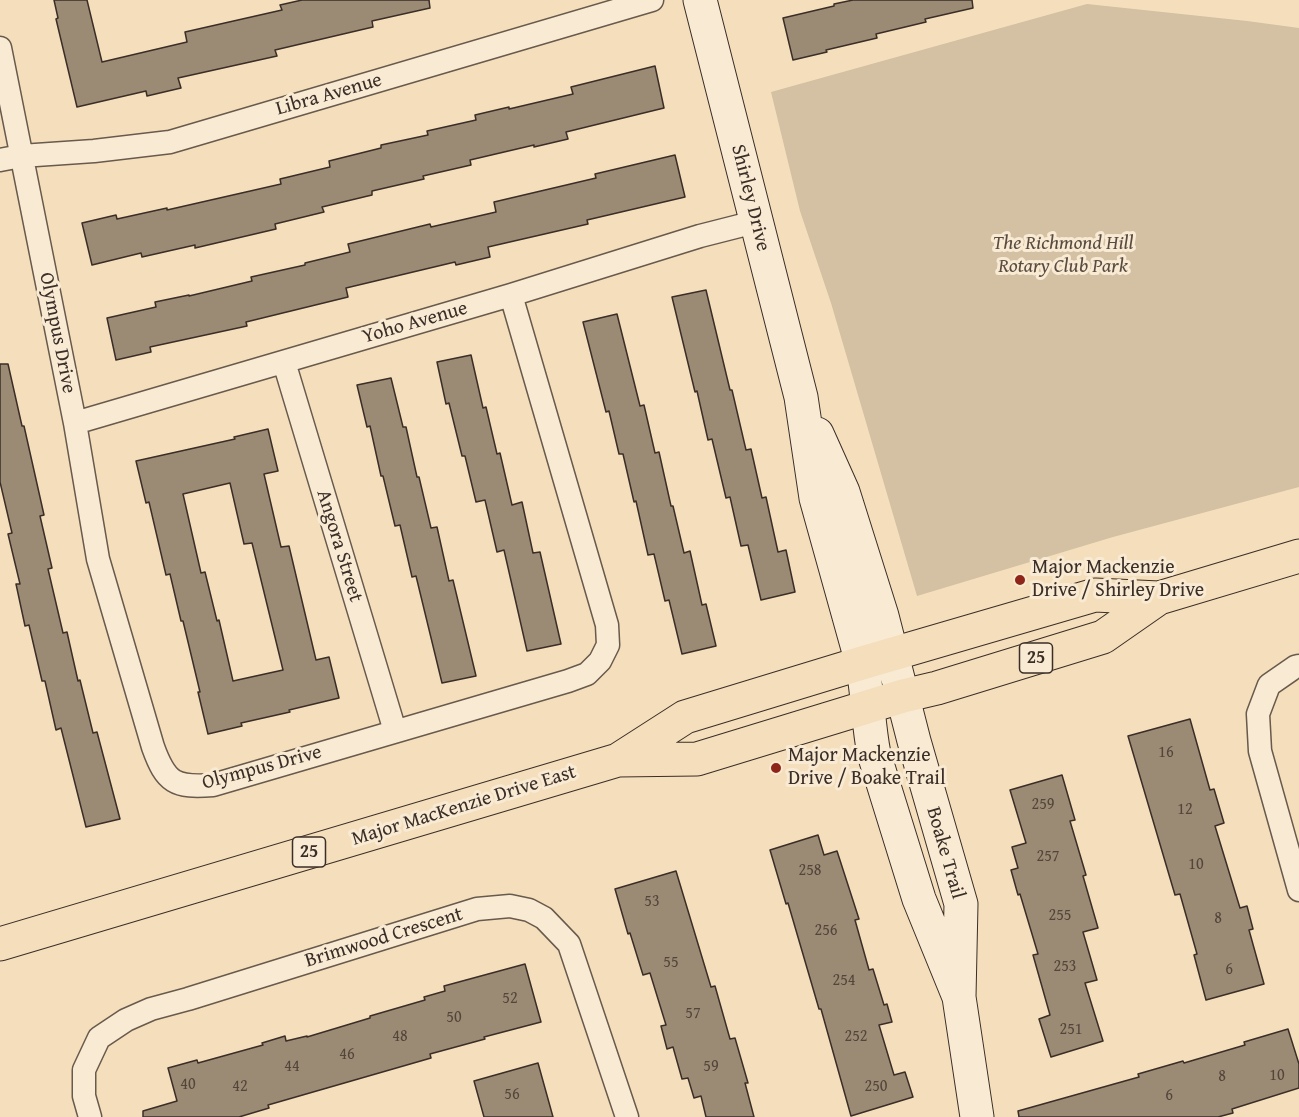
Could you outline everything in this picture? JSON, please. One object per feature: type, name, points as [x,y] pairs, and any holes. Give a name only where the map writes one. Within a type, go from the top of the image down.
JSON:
[{"type":"main road","name":"Major MacKenzie Drive East","points":[[618,760],[685,717],[882,680],[937,688],[1103,637],[1159,598],[1299,556]]},
{"type":"main road","name":"Major MacKenzie Drive East","points":[[0,944],[618,760],[697,759],[882,680],[1095,595],[1159,598]]},
{"type":"street","name":"Libra Avenue","points":[[10,158],[170,142],[652,0]]},
{"type":"street","name":"Shirley Drive","points":[[700,0],[801,397],[816,498],[882,680]]},
{"type":"street","name":"Olympus Drive","points":[[0,48],[10,158],[75,423],[98,559],[153,747],[160,766],[175,782],[194,786],[213,785],[568,681],[587,674],[600,661],[608,645],[607,625],[511,295]]},
{"type":"street","name":"Yoho Avenue","points":[[75,423],[511,295],[700,236],[756,222]]},
{"type":"street","name":"Angora Street","points":[[284,362],[395,731]]},
{"type":"street","points":[[1299,666],[1269,685],[1257,714],[1260,751],[1299,890]]},
{"type":"street","name":"Boake Trail","points":[[882,680],[870,732],[874,754],[916,888],[959,997],[977,1117]]},
{"type":"street","name":"Brimwood Crescent","points":[[90,1117],[84,1096],[84,1070],[99,1038],[126,1020],[152,1009],[477,909],[510,906],[529,910],[543,918],[569,944],[627,1117]]},
{"type":"green space","name":"The Richmond Hill Rotary Club Park","points":[[1087,4],[1299,28],[1299,487],[1113,537],[917,596],[831,303],[800,211],[771,92]]},
{"type":"building","points":[[54,0],[87,0],[102,62],[187,42],[185,32],[282,10],[280,5],[302,0],[429,0],[430,8],[372,21],[373,27],[275,50],[277,56],[178,78],[181,88],[147,96],[146,91],[77,107],[56,19],[58,18]]},
{"type":"building","points":[[853,0],[972,0],[973,8],[925,19],[926,22],[876,34],[877,38],[793,60],[783,18]]},
{"type":"building","points":[[655,66],[664,108],[566,132],[568,139],[470,160],[471,165],[423,176],[424,179],[372,191],[372,195],[322,207],[324,212],[275,224],[276,229],[195,248],[195,245],[142,257],[141,253],[92,265],[82,223],[116,215],[117,219],[167,208],[167,210],[281,184],[280,179],[330,167],[329,161],[381,148],[381,145],[428,135],[427,131],[476,120],[475,115],[573,94],[571,87]]},
{"type":"building","points":[[675,155],[685,197],[587,220],[588,224],[488,247],[490,257],[456,265],[455,262],[346,288],[348,297],[246,322],[247,326],[150,347],[151,352],[116,360],[107,318],[156,307],[155,302],[252,281],[251,277],[350,252],[348,244],[430,224],[431,227],[496,212],[494,202],[596,178],[595,174]]},
{"type":"building","points":[[706,290],[746,450],[751,449],[762,498],[766,497],[778,552],[786,550],[795,592],[761,600],[748,545],[741,546],[730,497],[726,498],[712,439],[708,440],[672,297]]},
{"type":"building","points":[[617,314],[640,406],[644,405],[655,453],[659,452],[684,553],[690,551],[702,605],[706,604],[716,646],[682,654],[669,600],[665,601],[654,554],[648,555],[623,454],[619,454],[609,411],[606,412],[583,322]]},
{"type":"building","points":[[471,355],[483,408],[486,407],[497,454],[500,453],[512,505],[522,502],[533,553],[540,552],[561,644],[527,651],[504,550],[497,552],[485,500],[476,502],[449,403],[446,404],[437,362]]},
{"type":"building","points":[[0,364],[8,364],[44,515],[40,516],[52,568],[48,569],[63,633],[67,632],[78,681],[80,680],[93,733],[97,732],[120,819],[86,827],[61,728],[56,730],[29,625],[25,626],[16,584],[20,584],[8,534],[12,533],[0,482]]},
{"type":"building","points":[[391,378],[403,427],[406,427],[431,528],[437,527],[449,581],[453,580],[476,676],[442,683],[416,576],[412,577],[400,525],[395,526],[370,426],[367,427],[357,385]]},
{"type":"building","points":[[268,429],[278,471],[264,474],[281,547],[289,546],[316,660],[329,657],[339,698],[241,723],[242,726],[208,734],[183,621],[181,621],[170,574],[166,575],[149,502],[146,503],[136,461],[235,439],[234,437]],"holes":[[[230,483],[244,544],[252,543],[283,670],[233,681],[205,572],[201,573],[183,494]]]},
{"type":"building","points":[[1190,719],[1210,790],[1214,789],[1224,823],[1215,826],[1240,908],[1247,906],[1253,929],[1249,930],[1264,984],[1206,1000],[1194,955],[1197,954],[1180,894],[1175,895],[1128,736]]},
{"type":"building","points":[[1062,775],[1075,820],[1070,821],[1086,875],[1083,876],[1098,928],[1083,932],[1097,980],[1085,983],[1103,1041],[1051,1057],[1039,1019],[1050,1015],[1033,955],[1038,954],[1011,870],[1018,868],[1012,847],[1026,843],[1010,790]]},
{"type":"building","points":[[818,835],[824,855],[837,851],[859,919],[855,920],[869,970],[873,969],[892,1022],[879,1025],[894,1075],[905,1072],[913,1097],[851,1116],[821,1009],[819,1009],[770,850]]},
{"type":"building","points":[[676,871],[711,987],[715,986],[730,1039],[735,1038],[748,1083],[745,1083],[754,1117],[706,1117],[701,1096],[694,1098],[688,1078],[682,1079],[673,1047],[667,1049],[661,1026],[666,1025],[650,973],[643,975],[630,933],[628,934],[615,889]]},
{"type":"building","points":[[525,964],[541,1022],[484,1037],[485,1039],[430,1054],[431,1058],[268,1105],[269,1108],[239,1117],[143,1117],[143,1111],[177,1101],[168,1068],[197,1060],[198,1063],[263,1045],[262,1043],[285,1036],[286,1041],[307,1037],[425,1000],[424,997],[445,991],[444,986]]},
{"type":"building","points":[[1288,1029],[1299,1064],[1299,1088],[1232,1109],[1233,1113],[1218,1117],[1019,1117],[1018,1111],[1139,1077],[1138,1074],[1245,1045],[1244,1042]]},
{"type":"building","points":[[538,1063],[553,1117],[484,1117],[474,1081]]},
{"type":"place","name":"Major Mackenzie Drive / Shirley Drive","points":[[1020,580]]},
{"type":"place","name":"Major Mackenzie Drive / Boake Trail","points":[[776,768]]}]
